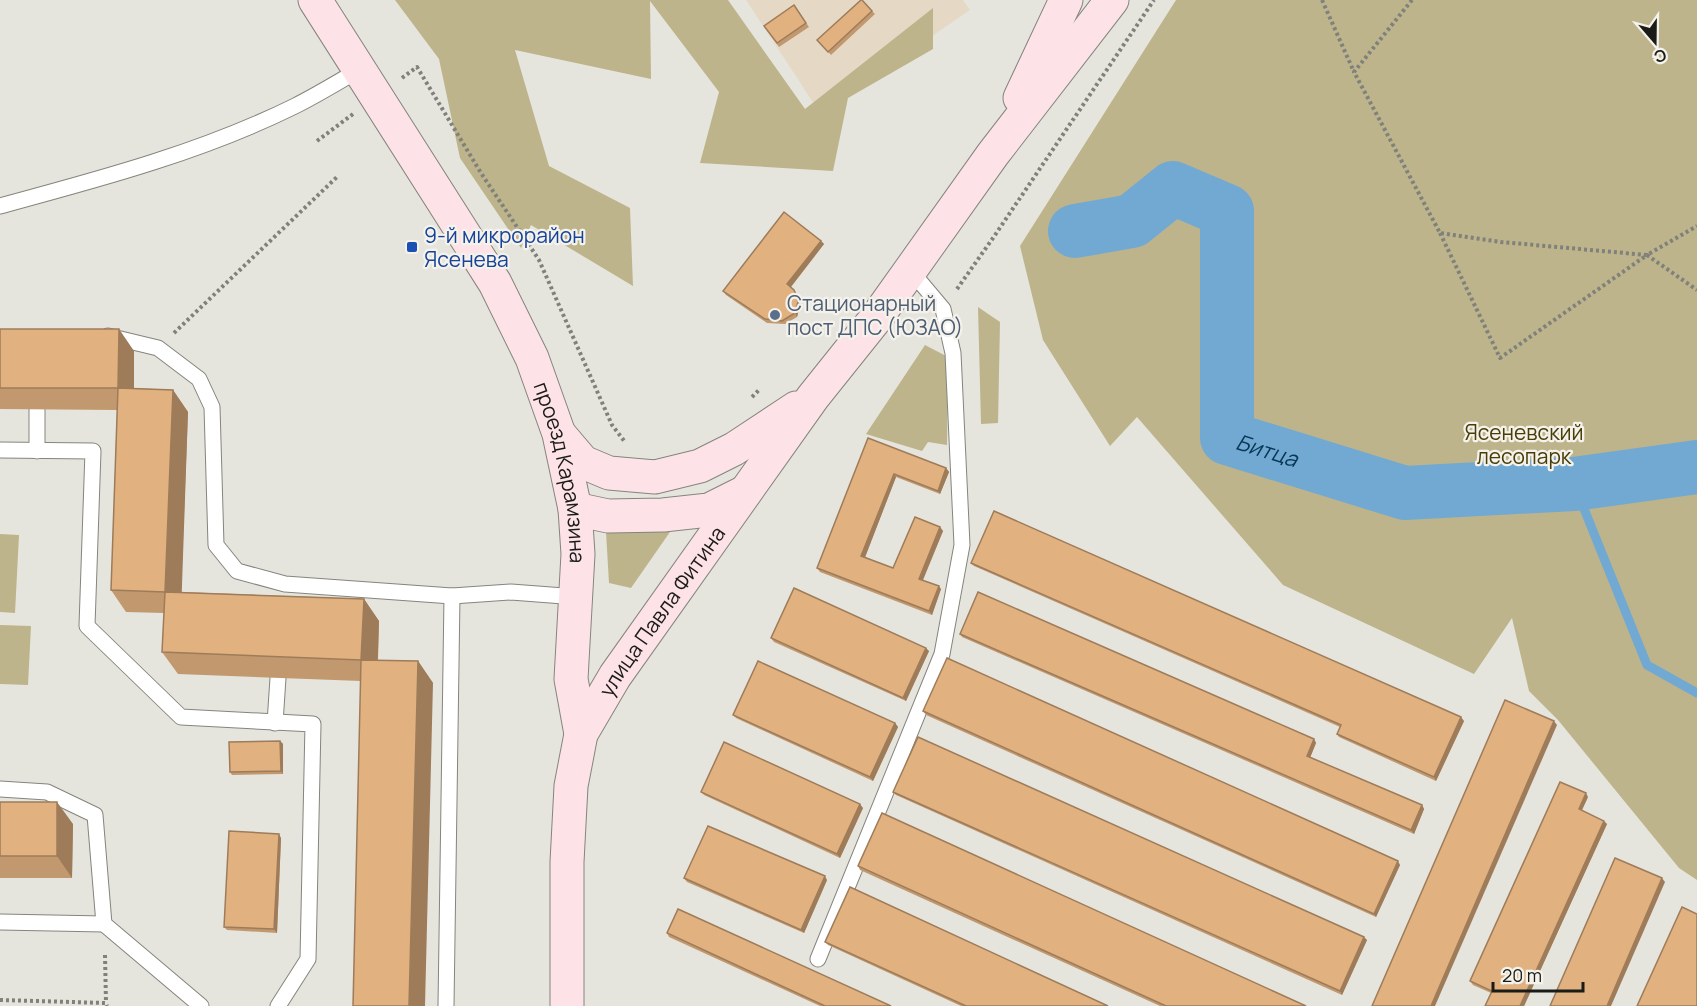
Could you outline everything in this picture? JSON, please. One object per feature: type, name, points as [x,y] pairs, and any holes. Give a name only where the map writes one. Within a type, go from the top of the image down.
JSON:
[{"type":"main road","name":"проезд Карамзина","points":[[315,0],[495,284],[532,358],[559,434],[575,509],[578,554],[577,597],[571,680],[581,734],[571,786],[567,862],[567,1006]]},
{"type":"main road","points":[[993,154],[1066,0]]},
{"type":"main road","name":"улица Павла Фитина","points":[[993,154],[1084,0]]},
{"type":"main road","name":"улица Павла Фитина","points":[[581,734],[615,676],[813,397],[877,317],[993,154],[1112,0]]},
{"type":"main road","name":"улица Павла Фитина","points":[[559,434],[583,462],[609,473],[655,477],[700,466],[726,453],[813,397]]},
{"type":"main road","name":"улица Павла Фитина","points":[[575,509],[608,516],[663,515],[709,510],[747,490]]},
{"type":"lane","points":[[0,206],[128,171],[248,127],[297,105],[367,84]]},
{"type":"lane","points":[[818,959],[942,654],[962,545],[953,353],[943,309],[910,271]]},
{"type":"lane","points":[[92,335],[113,336],[158,348],[199,379],[212,407],[216,545],[237,572],[285,589],[452,596],[511,592],[577,597]]},
{"type":"lane","points":[[37,451],[38,410]]},
{"type":"lane","points":[[0,450],[93,451],[87,626],[181,717],[313,724],[308,959],[278,1006]]},
{"type":"lane","points":[[446,1006],[452,596]]},
{"type":"lane","points":[[275,723],[278,678]]},
{"type":"lane","points":[[0,789],[47,792],[94,815],[104,924]]},
{"type":"lane","points":[[0,922],[104,924],[201,1006]]},
{"type":"path","points":[[943,309],[1154,0]]},
{"type":"path","points":[[1322,0],[1354,72],[1440,233],[1500,358],[1647,255],[1697,226]]},
{"type":"path","points":[[1354,72],[1412,0]]},
{"type":"path","points":[[317,141],[367,84],[417,67],[481,173],[539,260],[612,426],[631,449]]},
{"type":"path","points":[[158,348],[338,176]]},
{"type":"path","points":[[1440,233],[1501,242],[1647,255],[1697,290]]},
{"type":"path","points":[[751,398],[759,390]]},
{"type":"path","points":[[0,1000],[107,1004],[104,924]]},
{"type":"shaded area","points":[[746,0],[963,0],[970,10],[820,113]]},
{"type":"green space","points":[[395,0],[728,0],[805,109],[933,8],[933,49],[848,98],[833,171],[700,163],[719,92],[650,1],[651,79],[515,50],[549,166],[630,208],[633,286],[531,225],[521,248],[460,158],[439,59]]},
{"type":"green space","name":"Ясеневский лесопарк","points":[[1176,0],[1697,0],[1697,880],[1679,868],[1558,720],[1529,691],[1512,618],[1474,674],[1283,585],[1137,417],[1110,446],[1043,340],[1020,246]]},
{"type":"green space","points":[[978,307],[1000,322],[998,423],[981,424]]},
{"type":"green space","points":[[925,345],[948,357],[947,445],[928,442],[922,451],[866,434]]},
{"type":"green space","points":[[679,519],[631,588],[609,583],[606,532]]},
{"type":"green space","points":[[0,534],[19,535],[15,613],[0,612]]},
{"type":"green space","points":[[0,625],[31,626],[28,685],[0,684]]},
{"type":"building","points":[[861,0],[872,11],[828,52],[817,40]]},
{"type":"building","points":[[794,5],[806,23],[777,43],[764,26]]},
{"type":"building","points":[[784,212],[821,241],[787,284],[794,290],[798,302],[795,313],[782,321],[765,319],[723,291]]},
{"type":"building","points":[[0,329],[119,329],[118,388],[0,388]]},
{"type":"building","points":[[118,388],[173,390],[165,592],[111,590]]},
{"type":"building","points":[[868,438],[946,468],[938,491],[894,474],[861,556],[893,568],[915,517],[940,527],[919,579],[939,586],[929,611],[817,568]]},
{"type":"building","points":[[994,511],[1461,717],[1434,777],[1337,734],[1341,725],[971,563]]},
{"type":"building","points":[[794,588],[926,648],[903,698],[771,638]]},
{"type":"building","points":[[165,592],[364,599],[361,660],[162,652]]},
{"type":"building","points":[[978,592],[1314,739],[1307,756],[1422,805],[1411,830],[960,634]]},
{"type":"building","points":[[947,658],[1398,861],[1374,914],[923,711]]},
{"type":"building","points":[[361,660],[418,661],[409,1006],[353,1006]]},
{"type":"building","points":[[758,661],[895,723],[870,777],[733,715]]},
{"type":"building","points":[[1505,700],[1554,721],[1431,1006],[1372,1006]]},
{"type":"building","points":[[918,737],[1364,937],[1340,991],[893,792]]},
{"type":"building","points":[[280,741],[281,771],[230,772],[229,742]]},
{"type":"building","points":[[724,742],[860,804],[837,854],[701,792]]},
{"type":"building","points":[[1560,782],[1586,793],[1579,809],[1604,821],[1520,1006],[1485,1006],[1492,991],[1470,981]]},
{"type":"building","points":[[0,802],[57,802],[57,856],[0,856]]},
{"type":"building","points":[[882,813],[1306,1006],[1166,1006],[858,866]]},
{"type":"building","points":[[708,826],[825,876],[801,930],[684,878]]},
{"type":"building","points":[[229,831],[279,834],[274,929],[224,927]]},
{"type":"building","points":[[1615,858],[1662,878],[1607,1006],[1550,1006]]},
{"type":"building","points":[[850,887],[1108,1006],[966,1006],[825,942]]},
{"type":"building","points":[[1682,907],[1697,914],[1697,1006],[1637,1006]]},
{"type":"building","points":[[678,909],[891,1006],[825,1006],[667,933]]},
{"type":"waterway","name":"Битца","points":[[1075,231],[1132,221],[1173,188],[1227,211],[1227,438],[1405,493],[1574,484],[1697,467]]},
{"type":"waterway","points":[[1574,484],[1647,665],[1697,693]]},
{"type":"place","name":"9-й микрорайон Ясенева","points":[[412,247]]},
{"type":"place","name":"Стационарный пост ДПС (ЮЗАО)","points":[[775,315]]}]
